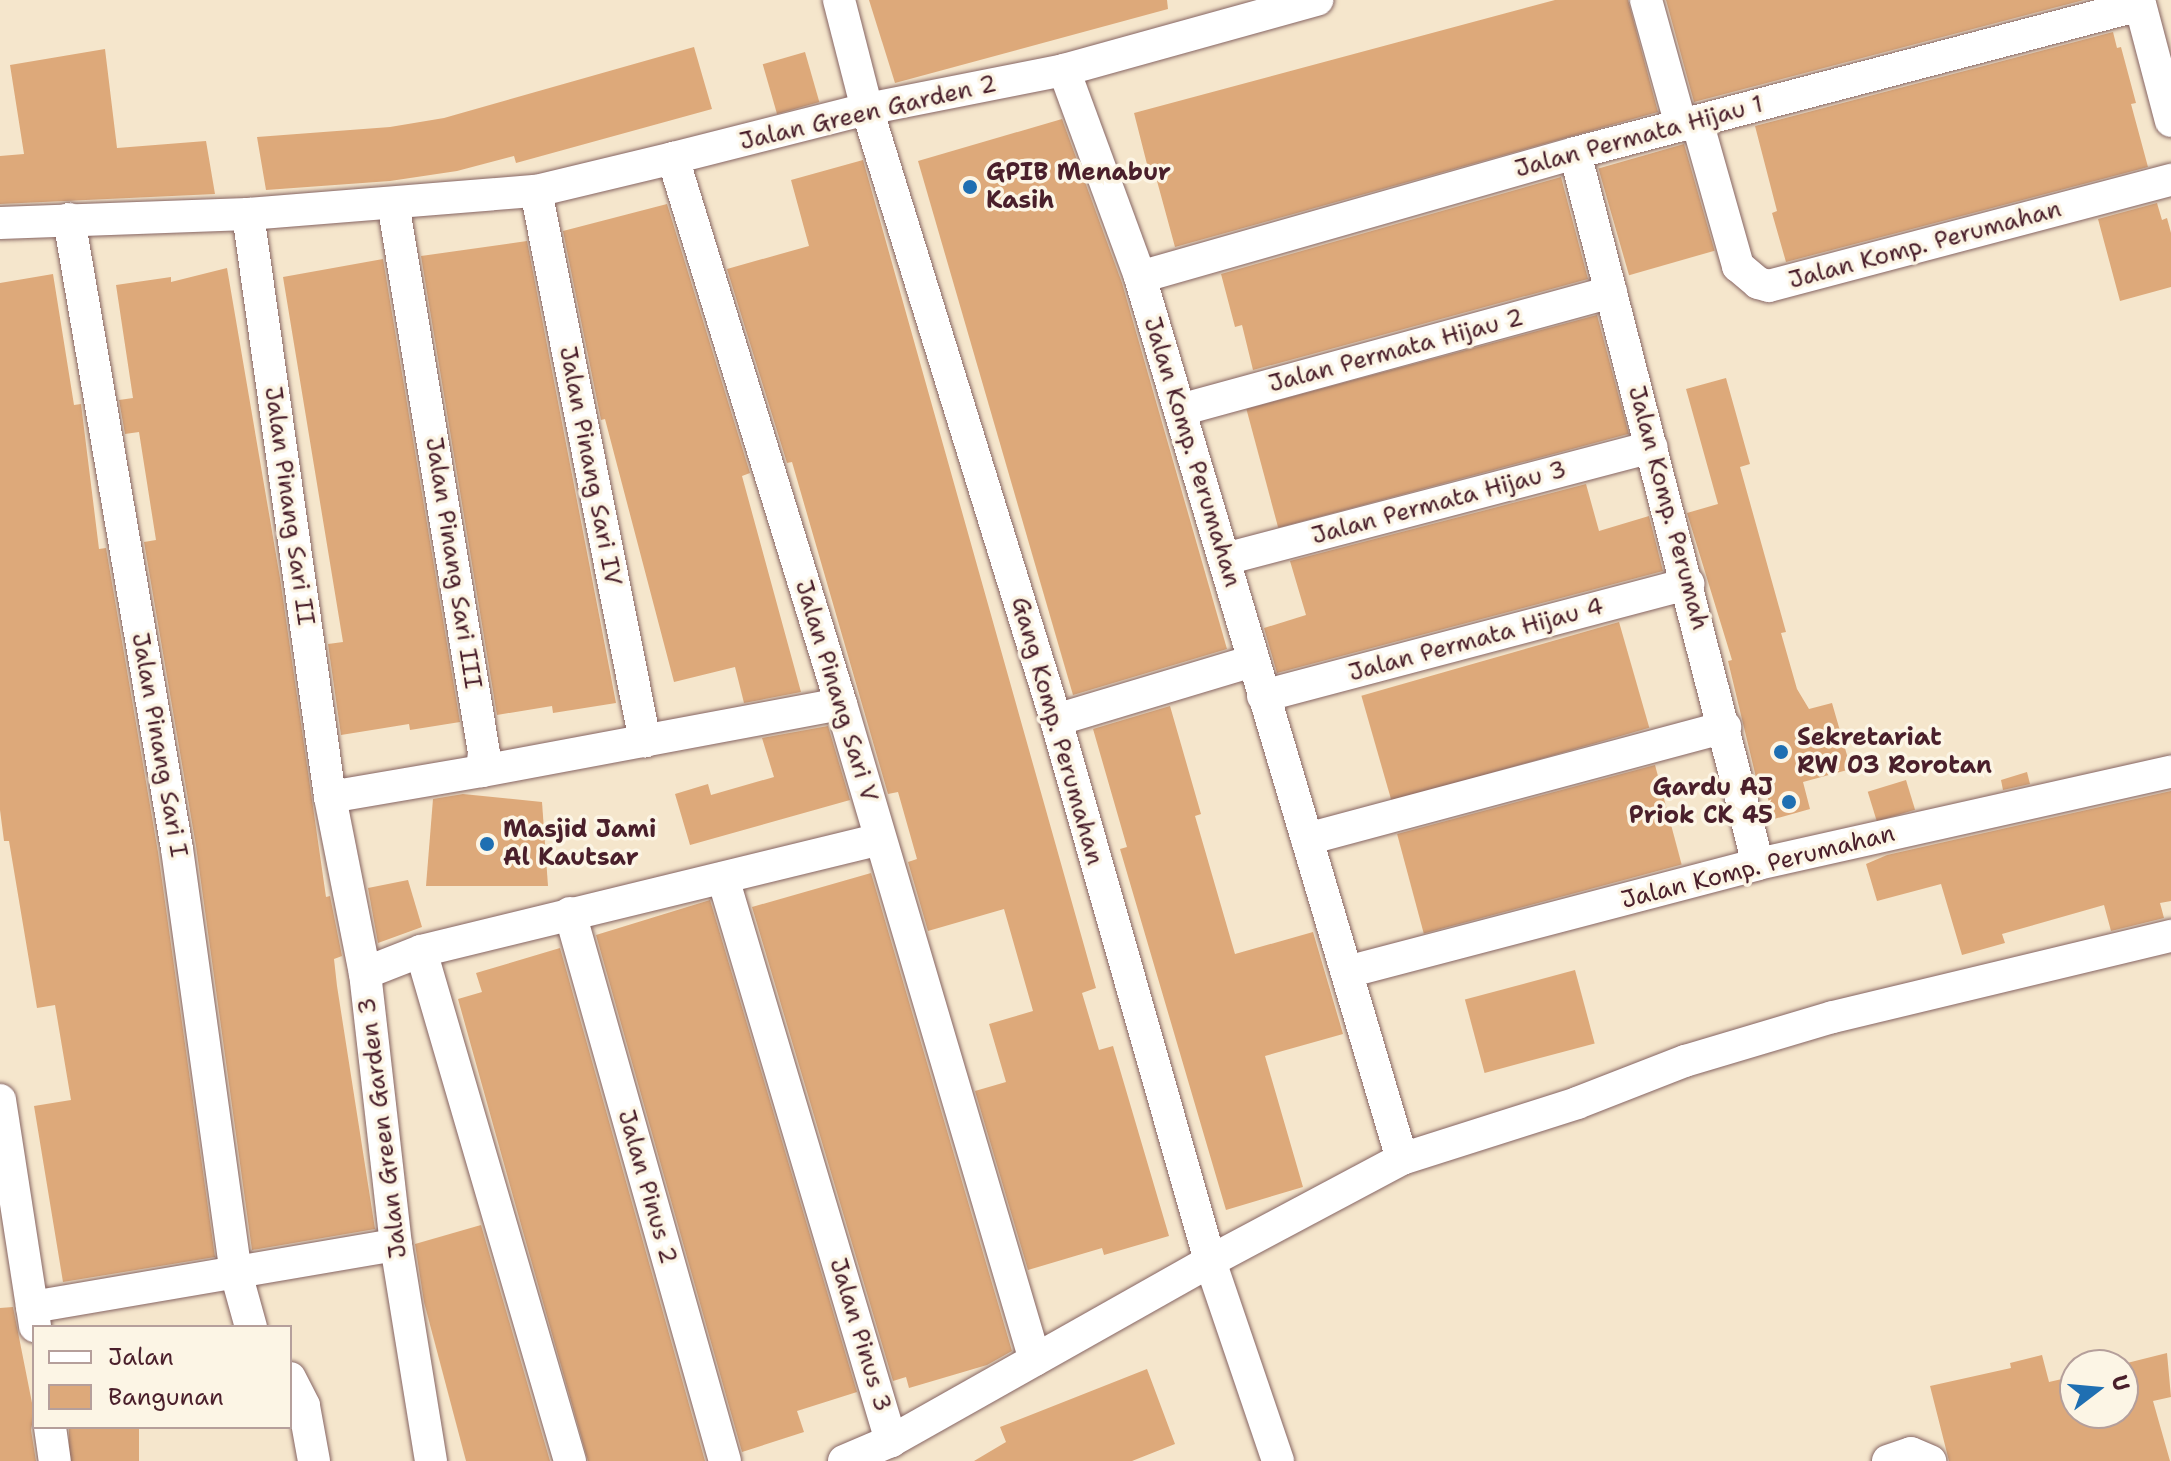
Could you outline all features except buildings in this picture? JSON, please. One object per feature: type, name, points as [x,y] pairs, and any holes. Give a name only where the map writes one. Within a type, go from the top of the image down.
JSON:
[{"type":"street","name":"Gang Komp. Perumahan","points":[[839,0],[867,109],[1056,720],[1210,1261],[1278,1461]]},
{"type":"street","name":"Jalan Green Garden 2","points":[[673,158],[867,109],[1064,70],[1317,0]]},
{"type":"street","name":"Jalan Komp. Perumahan","points":[[1646,0],[1738,266],[1758,283],[1769,286],[2171,180]]},
{"type":"street","name":"Jalan Permata Hijau 1","points":[[1140,277],[1575,153],[2140,2]]},
{"type":"street","points":[[2140,2],[2171,121]]},
{"type":"street","name":"Jalan Komp. Perumahan","points":[[1064,70],[1140,277],[1402,1159]]},
{"type":"street","name":"Jalan Komp. Perumah","points":[[1575,153],[1758,864]]},
{"type":"street","points":[[0,223],[248,214],[536,191],[673,158]]},
{"type":"street","name":"Jalan Pinang Sari V","points":[[673,158],[841,704],[1035,1360]]},
{"type":"street","name":"Jalan Pinang Sari IV","points":[[536,191],[645,741]]},
{"type":"street","name":"Jalan Pinang Sari III","points":[[393,203],[484,753],[482,771]]},
{"type":"street","name":"Jalan Pinang Sari II","points":[[248,214],[330,797]]},
{"type":"street","name":"Jalan Pinang Sari I","points":[[69,219],[177,849],[236,1273],[250,1325]]},
{"type":"street","name":"Jalan Permata Hijau 2","points":[[1180,410],[1611,292]]},
{"type":"street","name":"Jalan Permata Hijau 3","points":[[1225,559],[1652,447]]},
{"type":"street","name":"Jalan Permata Hijau 4","points":[[1263,696],[1688,584]]},
{"type":"street","points":[[1056,720],[1253,661]]},
{"type":"street","points":[[330,797],[841,704]]},
{"type":"street","points":[[1307,839],[1725,727]]},
{"type":"street","name":"Jalan Komp. Perumahan","points":[[1347,972],[1758,864],[2171,772]]},
{"type":"street","name":"Jalan Green Garden 3","points":[[330,797],[365,973],[396,1245],[431,1461]]},
{"type":"street","points":[[365,973],[421,951],[880,839]]},
{"type":"street","name":"Jalan Pinus 3","points":[[723,878],[891,1441],[1210,1261],[1402,1159],[1577,1103],[1685,1061],[1833,1017],[2171,936]]},
{"type":"street","name":"Jalan Pinus 2","points":[[570,913],[725,1461]]},
{"type":"street","points":[[421,951],[570,1461]]},
{"type":"street","points":[[0,1100],[34,1317],[236,1273],[396,1245]]},
{"type":"street","points":[[292,1382],[304,1406],[314,1461]]},
{"type":"street","points":[[50,1429],[55,1461]]},
{"type":"street","points":[[844,1461],[891,1441]]},
{"type":"street","points":[[1888,1461],[1911,1453],[1930,1461]]},
{"type":"place","name":"GPIB Menabur Kasih","points":[[970,187]]},
{"type":"place","name":"Sekretariat RW 03 Rorotan","points":[[1781,752]]},
{"type":"place","name":"Gardu AJ Priok CK 45","points":[[1789,802]]},
{"type":"place","name":"Masjid Jami Al Kautsar","points":[[487,844]]}]
